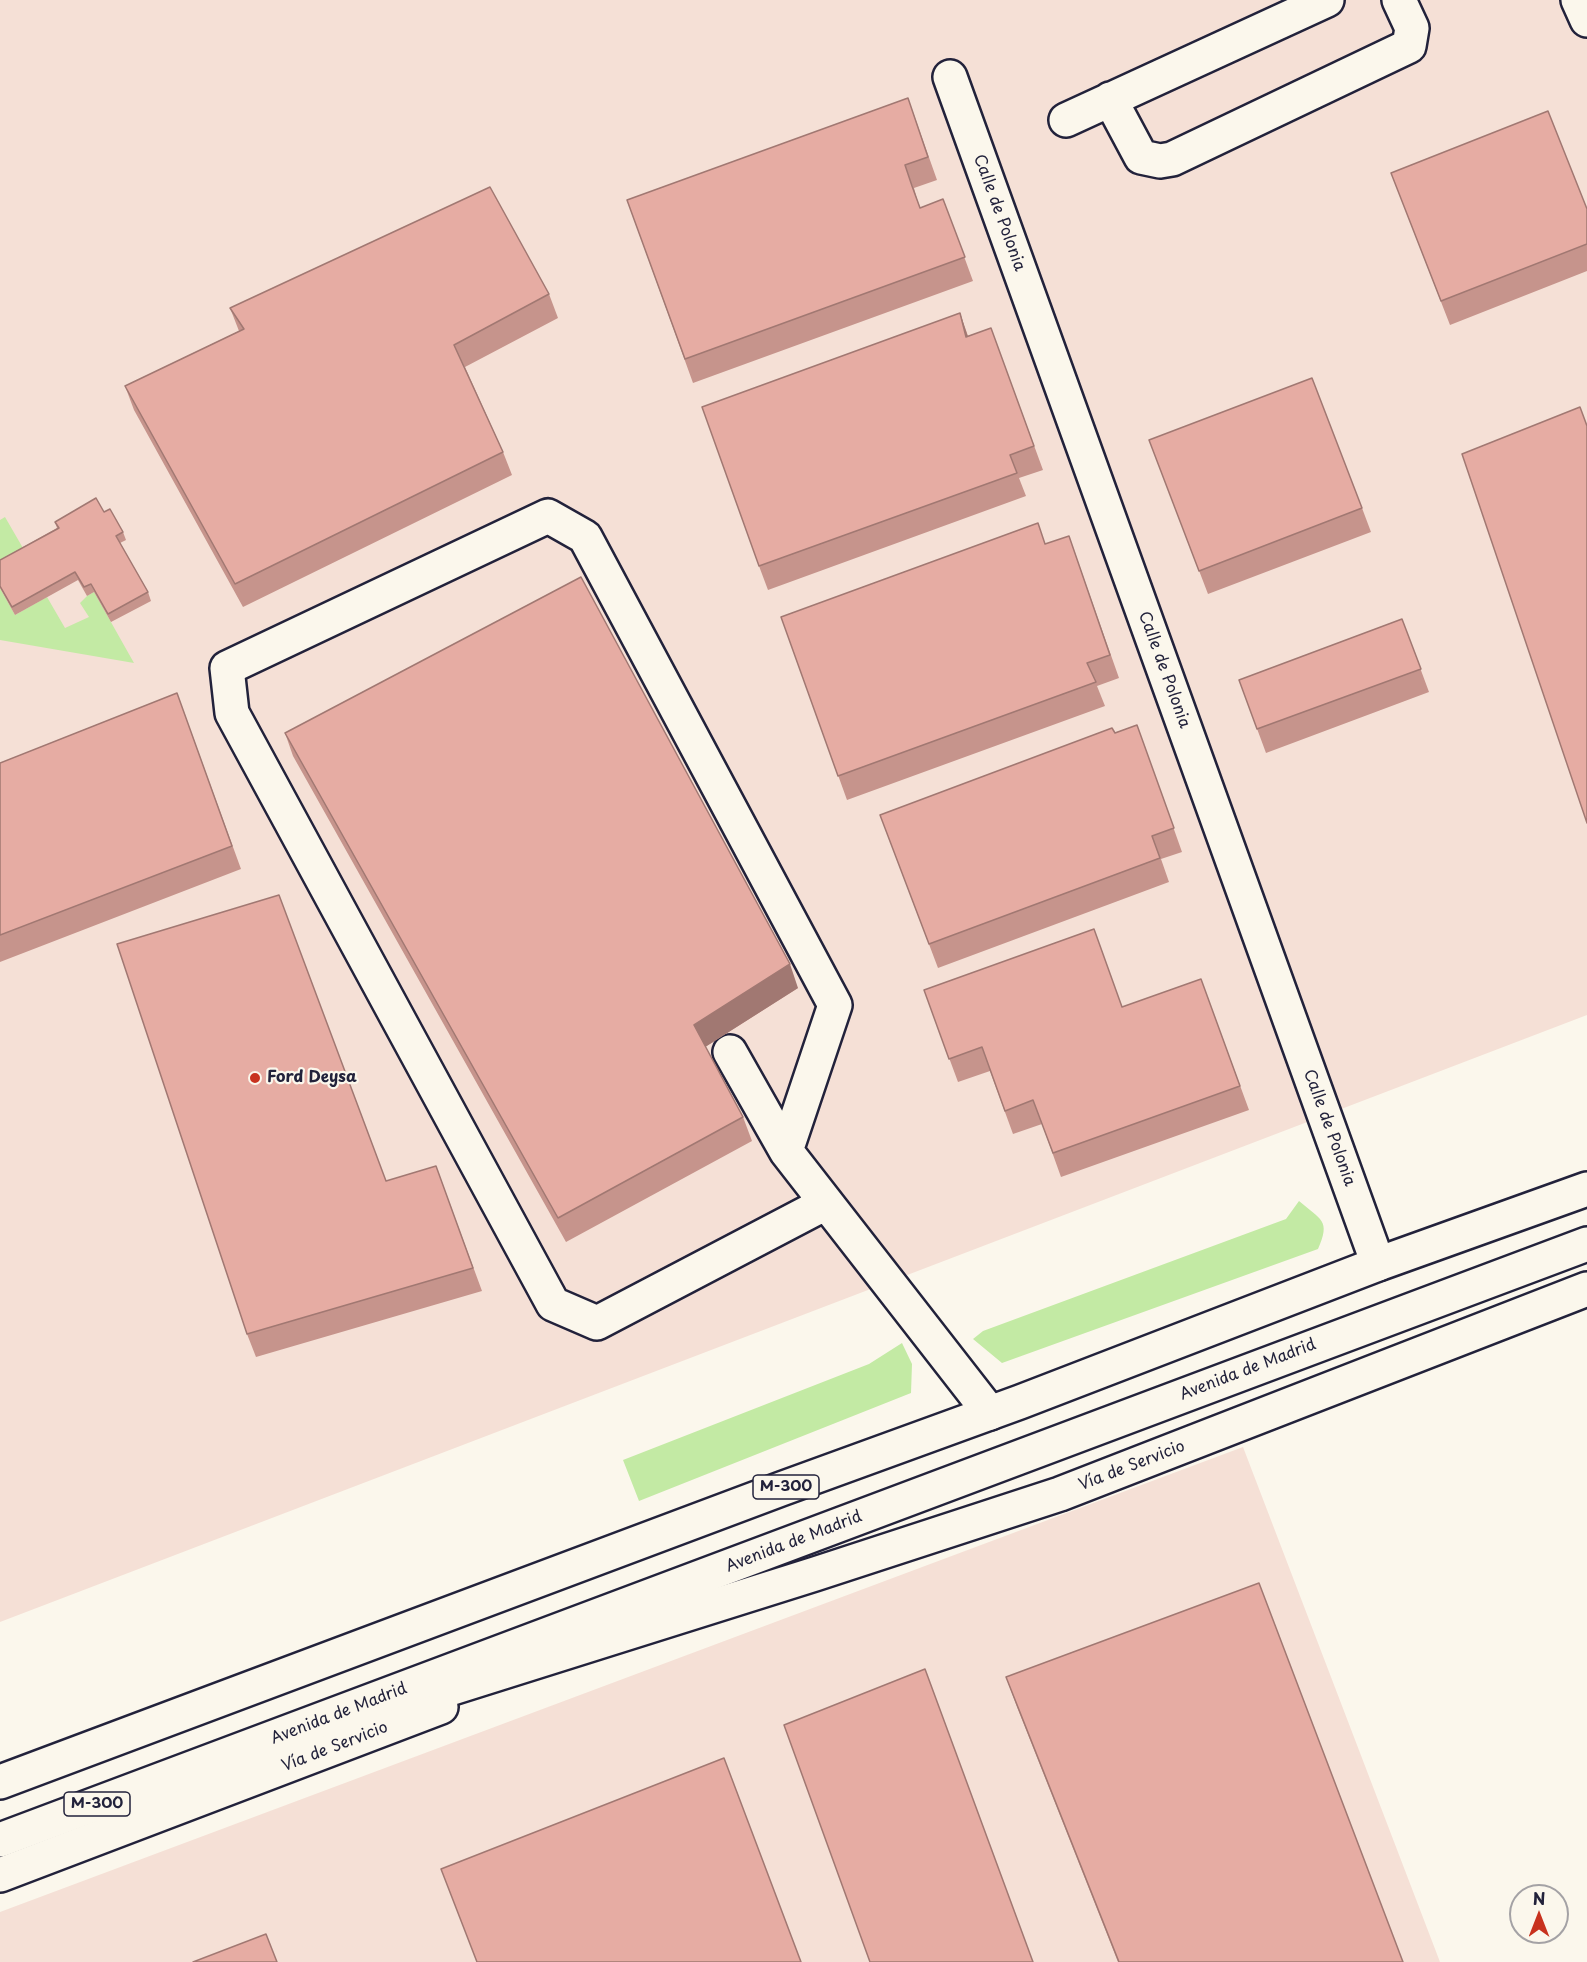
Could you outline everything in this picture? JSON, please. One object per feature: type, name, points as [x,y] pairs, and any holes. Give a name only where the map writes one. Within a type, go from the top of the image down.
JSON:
[{"type":"main road","points":[[1066,120],[1327,0]]},
{"type":"main road","points":[[1110,99],[1141,157],[1160,161],[1172,159],[1409,46],[1412,28],[1399,0]]},
{"type":"main road","points":[[1578,0],[1587,20]]},
{"type":"main road","name":"Calle de Polonia","points":[[950,77],[1378,1264]]},
{"type":"main road","points":[[786,1151],[835,1005],[585,537],[548,516],[227,668],[232,713],[553,1304],[597,1323],[826,1203]]},
{"type":"main road","points":[[730,1052],[786,1151],[990,1413]]},
{"type":"main road","name":"M-300","points":[[0,1782],[990,1413],[1378,1264],[1582,1190]]},
{"type":"main road","name":"Avenida de Madrid","points":[[0,1840],[1587,1244]]},
{"type":"main road","name":"Vía de Servicio","points":[[195,1768],[670,1620],[1060,1494],[1587,1289]]},
{"type":"main road","name":"Vía de Servicio","points":[[0,1875],[670,1620]]},
{"type":"shaded area","points":[[0,0],[1587,0],[1587,1015],[0,1622]]},
{"type":"shaded area","points":[[1243,1447],[1440,1962],[0,1962],[0,1912]]},
{"type":"green space","points":[[5,517],[27,555],[0,570],[0,520]]},
{"type":"green space","points":[[0,588],[15,615],[47,597],[65,628],[89,617],[80,603],[94,592],[134,663],[0,640]]},
{"type":"green space","points":[[1299,1201],[1322,1221],[1324,1226],[1318,1249],[1002,1363],[973,1339],[983,1331],[1286,1219]]},
{"type":"green space","points":[[902,1343],[912,1364],[911,1393],[639,1501],[623,1460],[869,1364]]},
{"type":"building","points":[[908,98],[928,157],[905,165],[912,186],[920,208],[943,199],[965,257],[685,359],[627,200]]},
{"type":"building","points":[[1548,111],[1587,209],[1587,244],[1441,301],[1391,173]]},
{"type":"building","points":[[490,187],[549,294],[454,345],[503,452],[235,584],[125,386],[244,329],[230,308]]},
{"type":"building","points":[[960,313],[966,337],[991,328],[1034,446],[1010,455],[1017,473],[759,566],[702,407]]},
{"type":"building","points":[[1312,378],[1362,508],[1199,571],[1149,440]]},
{"type":"building","points":[[1580,407],[1587,426],[1587,823],[1462,454]]},
{"type":"building","points":[[96,498],[104,512],[110,509],[123,532],[116,536],[148,592],[108,614],[91,584],[84,587],[75,572],[12,607],[0,586],[0,560],[59,528],[55,522]]},
{"type":"building","points":[[1038,523],[1045,544],[1069,536],[1110,655],[1087,663],[1096,682],[838,776],[781,617]]},
{"type":"building","points":[[581,577],[790,964],[694,1025],[743,1117],[558,1218],[285,733]]},
{"type":"building","points":[[1402,619],[1421,669],[1257,729],[1239,680]]},
{"type":"building","points":[[177,693],[232,846],[0,935],[0,763]]},
{"type":"building","points":[[1137,725],[1174,828],[1152,836],[1160,858],[929,944],[880,815],[1112,728],[1115,733]]},
{"type":"building","name":"Ford Deysa","points":[[279,895],[386,1181],[436,1166],[473,1268],[247,1334],[117,944]]},
{"type":"building","points":[[1094,929],[1122,1007],[1201,979],[1240,1086],[1053,1153],[1033,1100],[1005,1111],[982,1047],[949,1059],[924,990]]},
{"type":"building","points":[[1259,1583],[1403,1962],[1119,1962],[1006,1677]]},
{"type":"building","points":[[925,1669],[1033,1962],[870,1962],[784,1725]]},
{"type":"building","points":[[724,1758],[801,1962],[477,1962],[441,1869]]},
{"type":"building","points":[[266,1934],[277,1962],[193,1962]]},
{"type":"place","name":"Ford Deysa","points":[[255,1078]]}]
